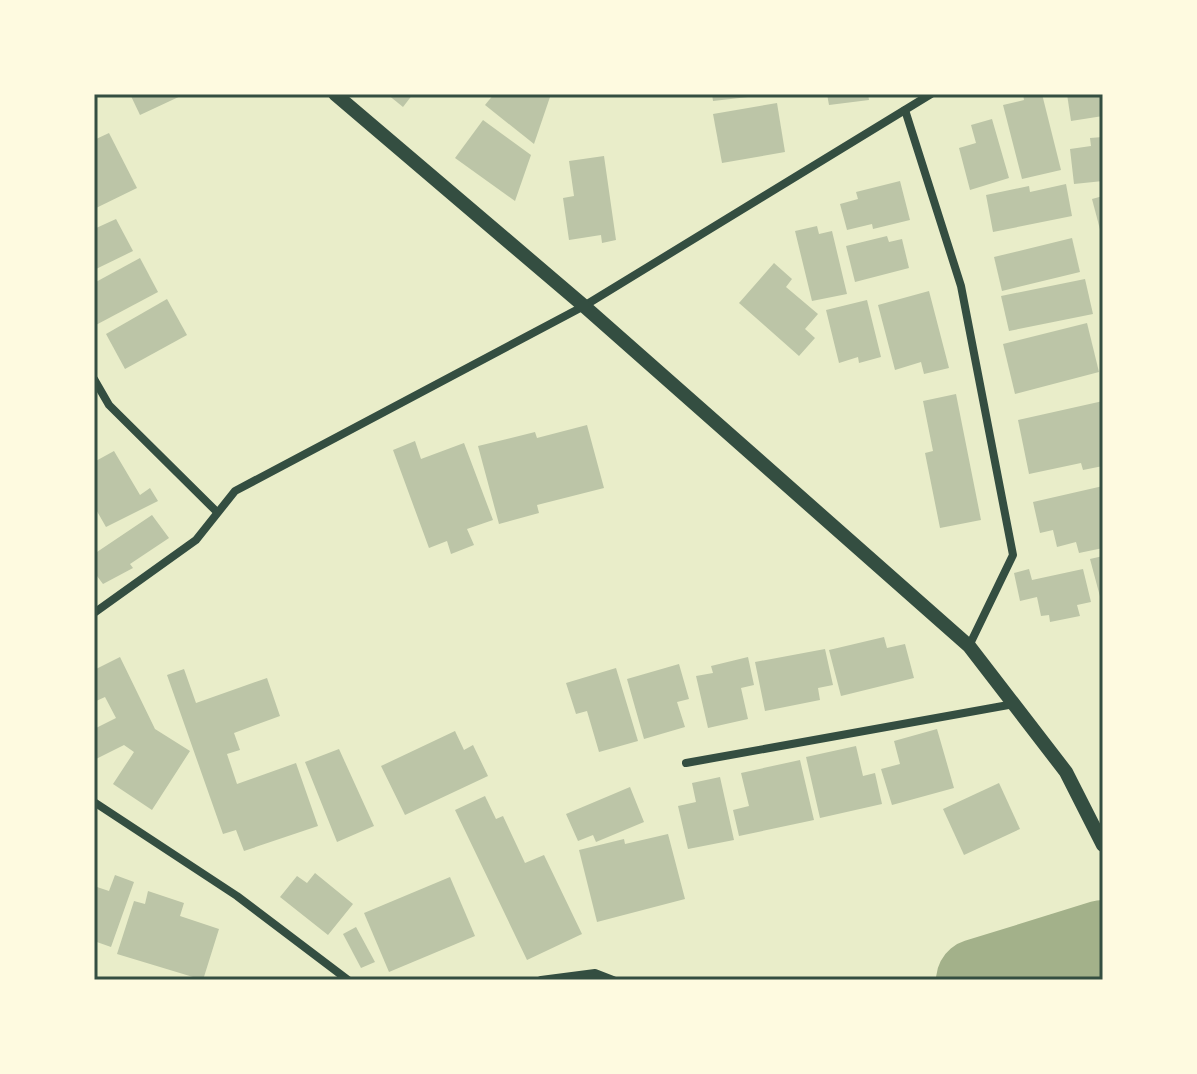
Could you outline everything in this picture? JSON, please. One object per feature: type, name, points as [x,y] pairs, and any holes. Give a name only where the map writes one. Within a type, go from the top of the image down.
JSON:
[{"type":"street","points":[[335,94],[584,306],[969,646],[1066,772],[1103,845]]},
{"type":"street","points":[[94,613],[196,540],[235,491],[584,306],[931,94]]},
{"type":"street","points":[[905,110],[961,286],[1013,555],[969,646]]},
{"type":"street","points":[[94,379],[109,405],[217,512]]},
{"type":"street","points":[[686,763],[1014,704]]},
{"type":"street","points":[[94,802],[237,896],[348,980]]},
{"type":"street","points":[[541,980],[595,973],[613,980]]},
{"type":"building","points":[[130,94],[185,94],[140,115]]},
{"type":"building","points":[[387,94],[413,94],[403,107]]},
{"type":"building","points":[[494,94],[551,94],[534,144],[485,105]]},
{"type":"building","points":[[712,94],[757,94],[757,96],[713,101]]},
{"type":"building","points":[[827,94],[868,94],[869,100],[829,105]]},
{"type":"building","points":[[1023,94],[1042,94],[1061,170],[1022,179],[1003,105],[1024,100]]},
{"type":"building","points":[[1067,94],[1103,94],[1103,116],[1071,121]]},
{"type":"building","points":[[777,103],[785,152],[722,163],[713,114]]},
{"type":"building","points":[[992,119],[1009,178],[970,190],[959,148],[976,143],[971,125]]},
{"type":"building","points":[[483,120],[531,155],[515,201],[455,158]]},
{"type":"building","points":[[109,133],[137,188],[94,209],[94,140]]},
{"type":"building","points":[[1103,137],[1103,181],[1074,184],[1070,149],[1091,146],[1090,138]]},
{"type":"building","points":[[604,156],[616,240],[602,243],[601,235],[569,240],[563,198],[574,196],[569,161]]},
{"type":"building","points":[[900,181],[910,220],[873,229],[872,224],[847,230],[840,204],[858,199],[856,192]]},
{"type":"building","points":[[1066,184],[1072,216],[993,232],[986,195],[1029,186],[1030,192]]},
{"type":"building","points":[[1103,196],[1103,236],[1102,237],[1092,199]]},
{"type":"building","points":[[116,219],[133,251],[94,270],[94,229]]},
{"type":"building","points":[[817,226],[819,234],[832,231],[847,294],[812,301],[795,231]]},
{"type":"building","points":[[887,236],[889,242],[902,239],[909,268],[855,282],[846,246]]},
{"type":"building","points":[[1072,238],[1080,272],[1002,291],[994,257]]},
{"type":"building","points":[[140,258],[158,292],[94,326],[94,283]]},
{"type":"building","points":[[774,263],[792,279],[786,287],[818,314],[805,329],[815,338],[799,356],[739,303]]},
{"type":"building","points":[[1085,279],[1093,314],[1009,331],[1001,296]]},
{"type":"building","points":[[929,291],[949,368],[924,374],[921,362],[895,370],[878,305]]},
{"type":"building","points":[[167,299],[187,335],[125,369],[106,334]]},
{"type":"building","points":[[867,300],[881,357],[859,363],[858,357],[839,363],[826,310]]},
{"type":"building","points":[[1087,323],[1099,372],[1015,394],[1003,344]]},
{"type":"building","points":[[956,394],[981,520],[940,528],[925,453],[933,451],[923,401]]},
{"type":"building","points":[[1103,401],[1103,466],[1083,470],[1081,463],[1029,474],[1018,420]]},
{"type":"building","points":[[587,425],[604,488],[537,505],[539,513],[499,524],[478,446],[535,432],[537,438]]},
{"type":"building","points":[[415,441],[421,459],[464,443],[493,520],[467,529],[474,545],[451,554],[447,541],[429,548],[393,450]]},
{"type":"building","points":[[114,451],[140,495],[150,488],[158,501],[106,527],[94,506],[94,462]]},
{"type":"building","points":[[1103,486],[1103,548],[1079,553],[1076,542],[1057,547],[1053,530],[1040,533],[1033,502]]},
{"type":"building","points":[[152,515],[169,538],[130,564],[133,568],[103,584],[94,572],[94,554]]},
{"type":"building","points":[[1103,556],[1103,604],[1102,604],[1090,559]]},
{"type":"building","points":[[1029,569],[1032,580],[1083,569],[1091,602],[1077,605],[1080,616],[1050,622],[1049,615],[1041,616],[1037,597],[1020,601],[1014,573]]},
{"type":"building","points":[[884,637],[887,648],[905,644],[914,678],[841,696],[829,650]]},
{"type":"building","points":[[825,649],[833,685],[818,688],[820,700],[765,711],[755,662]]},
{"type":"building","points":[[120,657],[155,729],[190,751],[152,810],[113,784],[134,752],[124,745],[94,760],[94,729],[116,718],[105,697],[94,702],[94,670]]},
{"type":"building","points":[[748,657],[754,685],[741,688],[748,719],[708,728],[696,676],[713,673],[711,666]]},
{"type":"building","points":[[679,664],[689,699],[677,702],[685,727],[644,739],[627,679]]},
{"type":"building","points":[[616,668],[638,741],[599,752],[587,711],[576,714],[566,683]]},
{"type":"building","points":[[184,669],[196,703],[267,678],[280,716],[234,733],[240,750],[227,754],[237,784],[296,763],[318,826],[244,851],[236,830],[223,834],[167,675]]},
{"type":"building","points":[[937,729],[954,788],[892,805],[881,769],[900,764],[894,741]]},
{"type":"building","points":[[455,731],[464,750],[473,745],[488,776],[405,815],[381,766]]},
{"type":"building","points":[[856,746],[863,776],[875,773],[882,804],[820,818],[806,757]]},
{"type":"building","points":[[339,749],[374,826],[337,842],[305,762]]},
{"type":"building","points":[[800,760],[814,820],[739,836],[733,810],[749,806],[741,773]]},
{"type":"building","points":[[720,777],[734,840],[688,849],[678,806],[696,802],[692,783]]},
{"type":"building","points":[[999,783],[1020,829],[964,855],[943,809]]},
{"type":"building","points":[[630,787],[644,822],[596,842],[593,835],[578,841],[566,814]]},
{"type":"building","points":[[485,796],[496,819],[503,816],[525,863],[544,855],[582,934],[527,960],[455,810]]},
{"type":"building","points":[[668,834],[685,899],[597,922],[579,850],[624,839],[625,844]]},
{"type":"building","points":[[315,873],[353,904],[328,935],[280,897],[297,876],[307,883]]},
{"type":"building","points":[[115,875],[134,882],[111,947],[94,941],[94,886],[109,891]]},
{"type":"building","points":[[450,877],[475,936],[389,972],[364,913]]},
{"type":"building","points":[[148,891],[184,903],[180,916],[219,929],[203,980],[117,954],[134,901],[145,904]]},
{"type":"building","points":[[356,927],[375,962],[361,968],[343,934]]},
{"type":"waterway","points":[[977,980],[1103,941]]}]
